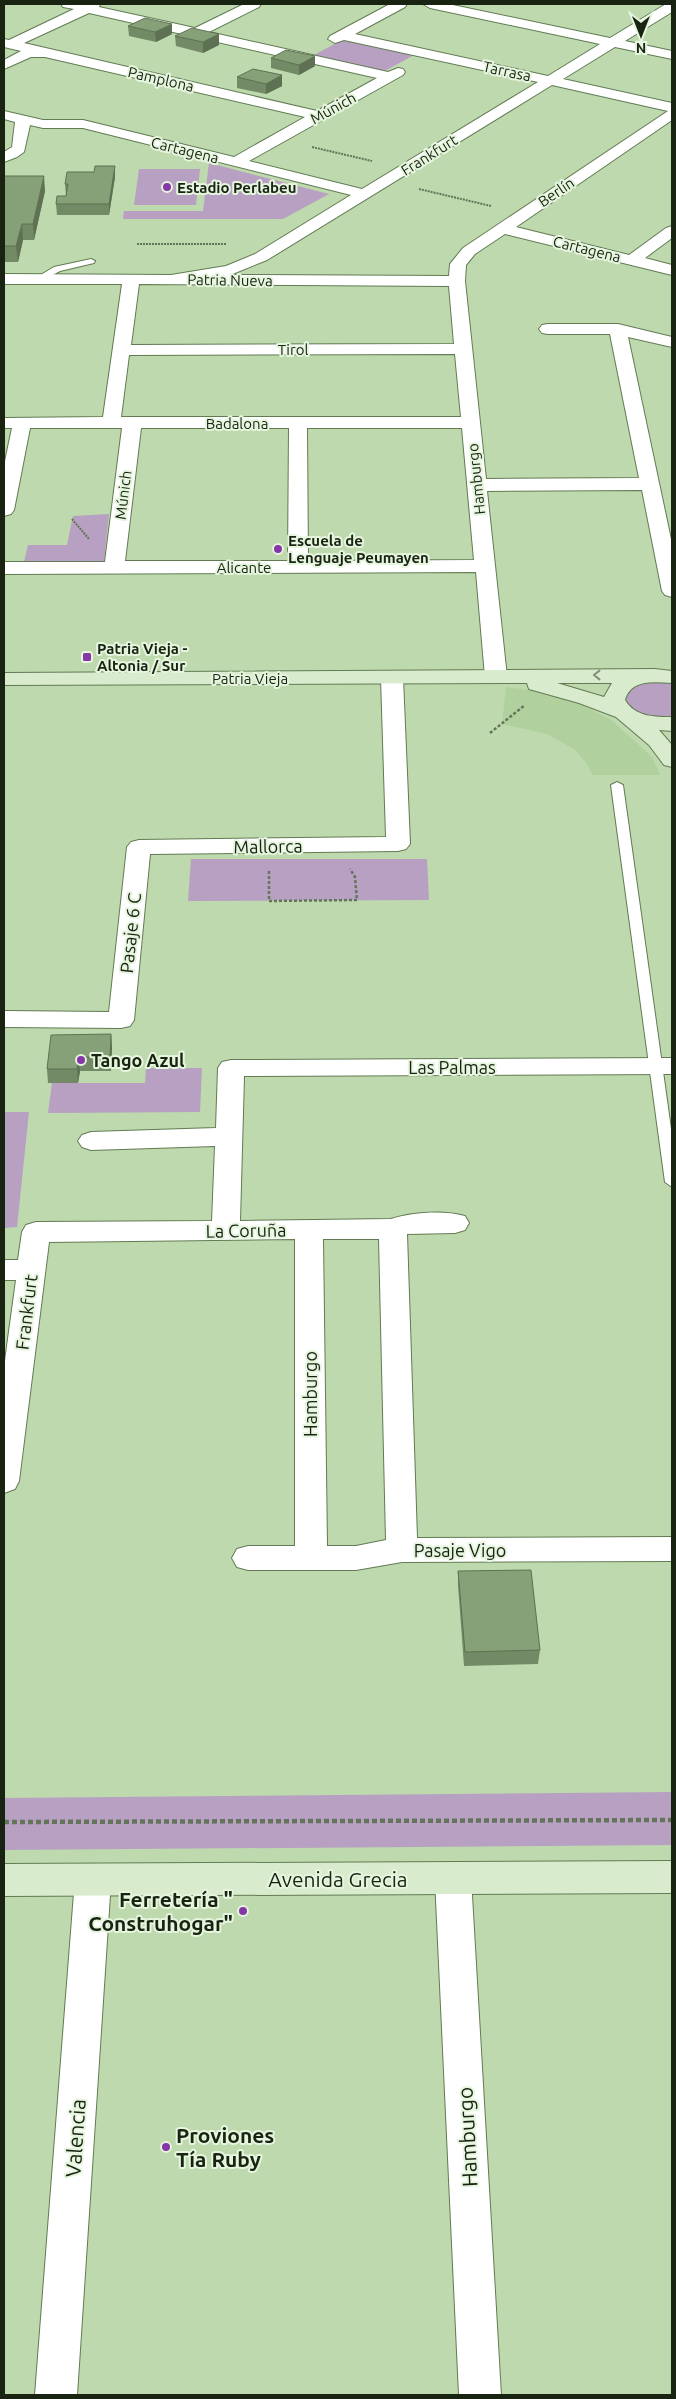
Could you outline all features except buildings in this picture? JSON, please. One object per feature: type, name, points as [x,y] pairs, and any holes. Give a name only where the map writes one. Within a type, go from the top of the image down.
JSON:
[{"type":"street","points":[[68,4],[93,6],[196,33],[389,76]]},
{"type":"street","points":[[196,33],[254,4]]},
{"type":"street","points":[[302,57],[400,4]]},
{"type":"street","points":[[430,4],[672,55]]},
{"type":"street","points":[[8,43],[93,6]]},
{"type":"street","name":"Frankfurt","points":[[176,278],[213,273],[252,262],[672,6]]},
{"type":"street","name":"Tarrasa","points":[[342,35],[672,107]]},
{"type":"street","name":"Pamplona","points":[[8,43],[318,116]]},
{"type":"street","points":[[4,65],[29,53],[50,53]]},
{"type":"street","name":"Múnich","points":[[236,162],[430,54]]},
{"type":"street","name":"Berlín","points":[[457,281],[460,259],[501,228],[672,114]]},
{"type":"street","name":"Cartagena","points":[[4,115],[43,124],[83,124],[365,194]]},
{"type":"street","points":[[4,156],[12,154],[19,148],[23,120]]},
{"type":"street","points":[[643,134],[662,138]]},
{"type":"street","name":"Cartagena","points":[[501,228],[672,270]]},
{"type":"street","points":[[632,260],[672,231]]},
{"type":"street","name":"Patria Nueva","points":[[4,279],[176,278],[220,281],[457,281]]},
{"type":"street","points":[[111,423],[131,279]]},
{"type":"street","name":"Hamburgo","points":[[457,281],[496,678]]},
{"type":"street","points":[[548,329],[618,330],[672,342]]},
{"type":"street","points":[[618,330],[672,591]]},
{"type":"street","name":"Tirol","points":[[122,350],[464,349]]},
{"type":"street","name":"Badalona","points":[[13,423],[471,422]]},
{"type":"street","points":[[5,506],[13,423]]},
{"type":"street","name":"Múnich","points":[[114,567],[132,423]]},
{"type":"street","points":[[298,423],[298,566]]},
{"type":"street","points":[[477,485],[650,484]]},
{"type":"street","name":"Alicante","points":[[4,568],[485,566]]},
{"type":"street","name":"Patria Vieja","points":[[4,679],[496,678],[545,675],[672,677]]},
{"type":"street","points":[[646,676],[625,682],[616,690],[614,700],[657,740],[672,760]]},
{"type":"street","name":"Mallorca","points":[[138,847],[398,844],[392,678]]},
{"type":"street","name":"Patria Vieja","points":[[496,678],[559,689],[651,723],[672,724]]},
{"type":"street","name":"Pasaje 6 C","points":[[4,1019],[121,1020],[138,847]]},
{"type":"street","name":"Las Palmas","points":[[229,1137],[231,1068],[664,1066]]},
{"type":"street","points":[[91,1141],[229,1137],[226,1231]]},
{"type":"street","name":"La Coruña","points":[[36,1232],[393,1229],[404,1225],[455,1223]]},
{"type":"street","points":[[393,1229],[402,1550]]},
{"type":"street","name":"Hamburgo","points":[[309,1230],[311,1558]]},
{"type":"street","name":"Frankfurt","points":[[4,1481],[17,1270],[36,1232]]},
{"type":"street","name":"Pasaje Vigo","points":[[248,1558],[356,1558],[402,1550],[672,1549]]},
{"type":"street","name":"Avenida Grecia","points":[[4,1880],[672,1877]]},
{"type":"street","name":"Hamburgo","points":[[453,1878],[480,2395]]},
{"type":"street","name":"Valencia","points":[[56,2395],[93,1880]]},
{"type":"lane","points":[[38,279],[58,269],[91,261]]},
{"type":"lane","points":[[617,785],[664,1066],[672,1182]]},
{"type":"path","points":[[278,139],[377,162]]},
{"type":"path","points":[[412,187],[523,214]]},
{"type":"path","points":[[137,244],[236,244]]},
{"type":"path","points":[[490,733],[528,702]]},
{"type":"path","points":[[269,901],[357,900]]},
{"type":"path","points":[[4,1822],[672,1820]]},
{"type":"shaded area","points":[[344,39],[411,52],[414,55],[383,72],[312,56]]},
{"type":"shaded area","points":[[209,163],[329,194],[283,219],[123,219],[124,211],[203,211]]},
{"type":"shaded area","name":"Estadio Perlabeu","points":[[139,169],[200,169],[196,205],[134,205]]},
{"type":"shaded area","points":[[109,514],[104,562],[93,566],[23,566],[28,545],[67,545],[73,516]]},
{"type":"shaded area","points":[[650,682],[672,683],[672,718],[643,715],[636,712],[627,703],[626,696],[631,688]]},
{"type":"shaded area","points":[[506,687],[544,692],[582,705],[610,719],[652,757],[660,775],[593,775],[585,761],[574,749],[547,734],[502,724]]},
{"type":"shaded area","points":[[191,859],[427,859],[429,900],[188,901]]},
{"type":"shaded area","points":[[146,1068],[202,1068],[200,1112],[48,1113],[52,1083],[145,1083]]},
{"type":"shaded area","points":[[4,1112],[29,1112],[17,1227],[4,1228]]},
{"type":"shaded area","points":[[672,1792],[672,1845],[4,1850],[4,1798]]},
{"type":"place","name":"Estadio Perlabeu","points":[[167,187]]},
{"type":"place","name":"Escuela de Lenguaje Peumayen","points":[[278,549]]},
{"type":"place","name":"Patria Vieja - Altonia / Sur","points":[[87,657]]},
{"type":"place","name":"Tango Azul","points":[[81,1060]]},
{"type":"place","name":"Ferretería \" Construhogar\"","points":[[243,1911]]},
{"type":"place","name":"Proviones Tía Ruby","points":[[166,2147]]}]
